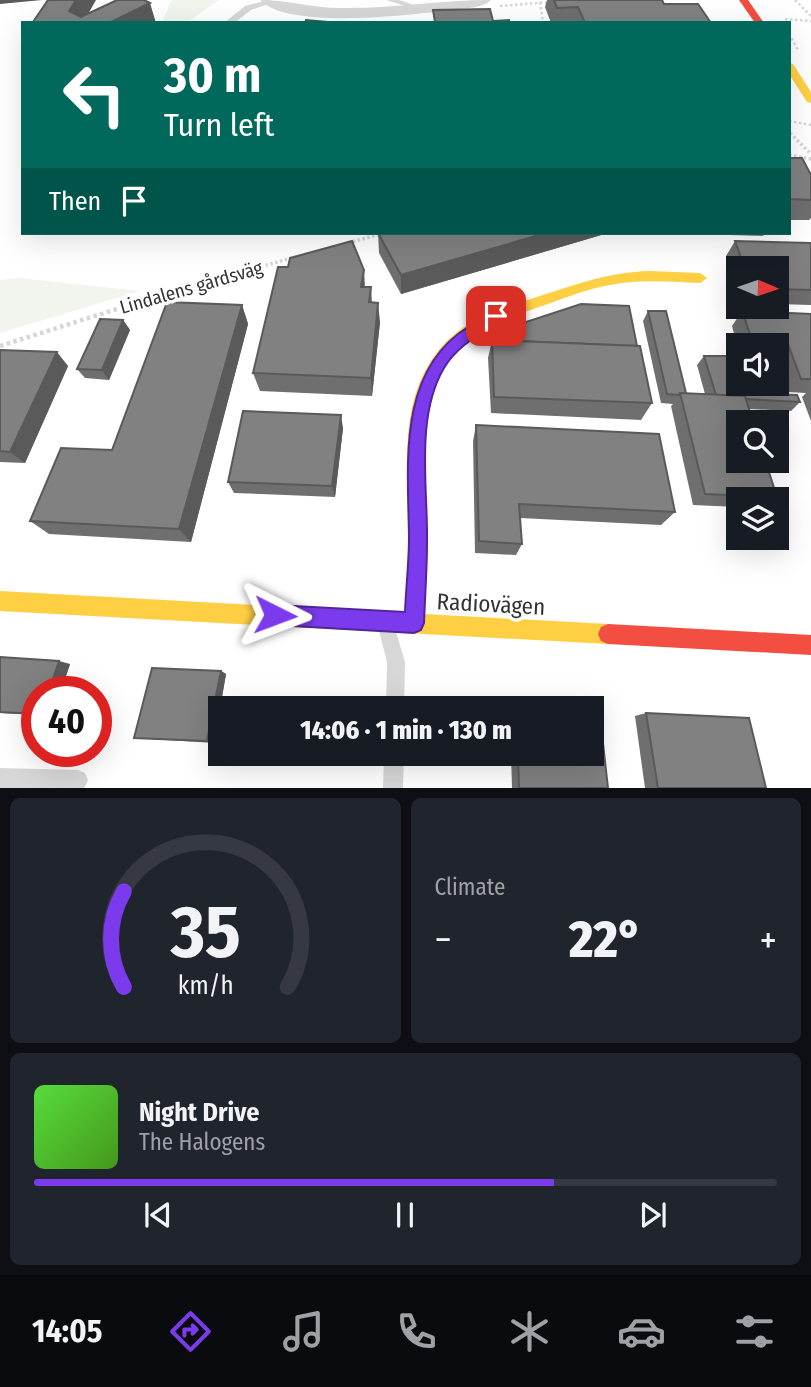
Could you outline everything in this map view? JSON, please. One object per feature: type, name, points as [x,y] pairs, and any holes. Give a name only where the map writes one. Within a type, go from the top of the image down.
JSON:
[{"type":"street","points":[[269,1],[301,10],[372,12],[422,9],[483,0]]},
{"type":"street","points":[[743,0],[759,21]]},
{"type":"street","points":[[791,69],[811,100]]},
{"type":"street","points":[[414,623],[419,413],[426,386],[438,364],[458,340],[483,322],[508,310],[623,277],[699,278]]},
{"type":"street","name":"Radiovägen","points":[[0,601],[385,621],[809,650]]},
{"type":"lane","points":[[390,0],[422,9]]},
{"type":"lane","points":[[231,21],[248,8],[269,1]]},
{"type":"lane","points":[[385,621],[396,662],[395,696]]},
{"type":"lane","points":[[393,788],[394,766]]},
{"type":"lane","points":[[0,778],[78,780]]},
{"type":"path","points":[[795,0],[811,18]]},
{"type":"path","points":[[540,2],[543,21]]},
{"type":"path","points":[[785,19],[811,18]]},
{"type":"path","points":[[791,121],[811,125]]},
{"type":"path","points":[[791,134],[811,154]]},
{"type":"path","points":[[791,155],[811,159]]},
{"type":"path","points":[[346,243],[376,235]]},
{"type":"path","name":"Lindalens gårdsväg","points":[[0,346],[167,293],[307,254]]},
{"type":"shaded area","points":[[171,0],[219,0],[189,21],[163,21]]},
{"type":"shaded area","points":[[18,278],[140,291],[0,333],[0,280]]},
{"type":"building","points":[[48,0],[76,0],[69,11],[81,17],[117,0],[144,0],[150,3],[113,21],[34,21]]},
{"type":"building","points":[[554,0],[662,0],[664,4],[698,4],[710,21],[584,21],[578,7],[557,8]]},
{"type":"building","points":[[490,9],[493,21],[435,21],[433,10]]},
{"type":"building","points":[[791,158],[802,158],[811,175],[811,200],[791,199]]},
{"type":"building","points":[[379,235],[539,235],[401,275]]},
{"type":"building","points":[[352,241],[364,270],[361,287],[371,287],[369,302],[378,303],[371,378],[253,373],[278,267],[288,267],[290,258]]},
{"type":"building","points":[[735,241],[811,243],[811,290],[789,289],[789,256],[741,256]]},
{"type":"building","points":[[167,302],[242,305],[179,529],[30,521],[61,448],[112,450]]},
{"type":"building","points":[[581,304],[629,306],[637,346],[518,341],[517,325]]},
{"type":"building","points":[[648,311],[666,311],[686,393],[667,394]]},
{"type":"building","points":[[789,313],[811,314],[811,379],[801,379],[789,347],[789,333],[750,333],[745,319],[789,319]]},
{"type":"building","points":[[100,319],[123,320],[102,370],[77,369]]},
{"type":"building","points":[[492,340],[640,346],[652,403],[494,397]]},
{"type":"building","points":[[0,350],[57,352],[10,452],[0,451]]},
{"type":"building","points":[[704,356],[726,356],[726,395],[716,395]]},
{"type":"building","points":[[680,393],[745,396],[749,410],[726,410],[726,473],[769,473],[774,487],[726,487],[726,495],[705,494]]},
{"type":"building","points":[[797,395],[800,402],[746,399],[745,396]]},
{"type":"building","points":[[243,411],[341,415],[332,486],[228,482]]},
{"type":"building","points":[[476,425],[659,434],[675,512],[519,504],[522,544],[479,541]]},
{"type":"building","points":[[0,657],[59,661],[54,676],[21,676],[21,713],[0,712]]},
{"type":"building","points":[[152,668],[221,671],[216,696],[208,696],[207,741],[134,738]]},
{"type":"building","points":[[646,713],[749,718],[766,788],[658,788]]},
{"type":"building","points":[[604,752],[608,788],[519,788],[518,766],[604,766]]},
{"type":"traffic: slow","points":[[791,69],[811,100]]},
{"type":"traffic: slow","points":[[414,623],[418,549],[415,464],[418,413],[424,389],[434,367],[449,348],[469,332],[502,315],[600,282],[640,276],[700,278]]},
{"type":"traffic: slow","points":[[0,601],[608,634]]},
{"type":"traffic: jam","points":[[743,0],[759,21]]},
{"type":"traffic: jam","points":[[608,634],[811,645]]},
{"type":"route","points":[[275,615],[414,623],[418,541],[416,457],[419,413],[426,386],[438,364],[458,340],[496,316]]}]
